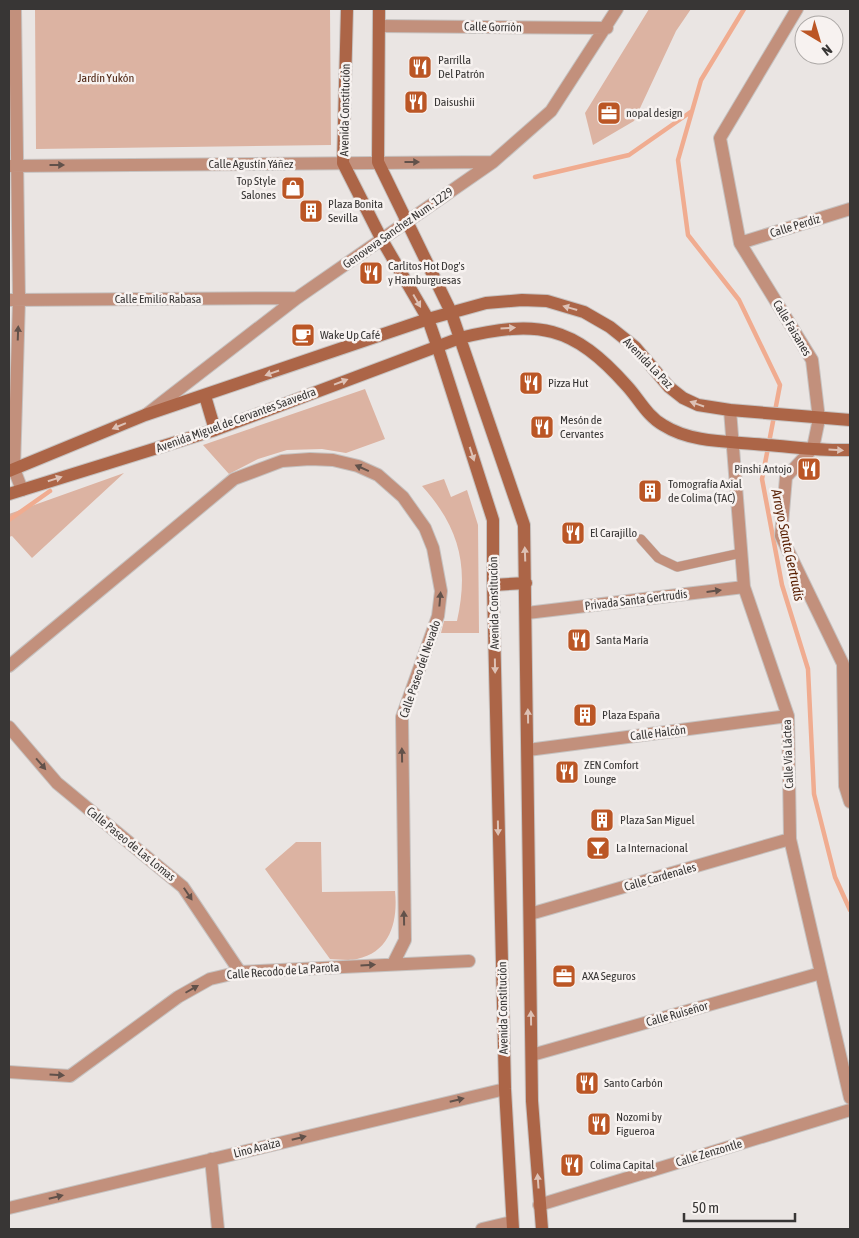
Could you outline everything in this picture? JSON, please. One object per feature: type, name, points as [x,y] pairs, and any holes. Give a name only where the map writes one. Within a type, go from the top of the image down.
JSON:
[{"type":"street","points":[[15,9],[12,29],[14,300],[11,470],[22,490]]},
{"type":"street","name":"Avenida Constitución","points":[[347,9],[343,163],[382,240],[428,319],[493,520],[504,1089],[512,1226]]},
{"type":"street","points":[[379,9],[378,162],[451,312],[524,525],[527,613],[532,1101],[542,1229]]},
{"type":"street","name":"Genoveva Sanchez Num. 1229","points":[[145,415],[296,298],[493,162],[551,112],[607,28],[617,9]]},
{"type":"street","name":"Calle Faisanes","points":[[797,9],[720,138],[740,243],[812,360],[819,419],[813,448]]},
{"type":"street","name":"Calle Gorrión","points":[[379,26],[607,28]]},
{"type":"street","name":"Calle Agustín Yáñez","points":[[14,166],[493,162]]},
{"type":"street","name":"Calle Perdiz","points":[[740,243],[850,209]]},
{"type":"street","name":"Calle Emilio Rabasa","points":[[14,300],[296,298]]},
{"type":"street","name":"Avenida La Paz","points":[[451,312],[486,303],[522,300],[547,301],[584,312],[610,327],[635,347],[669,386],[683,398],[698,405],[819,419],[850,420]]},
{"type":"street","points":[[11,470],[145,415],[451,312]]},
{"type":"street","points":[[460,338],[498,329],[522,327],[549,331],[573,339],[596,354],[613,370],[645,409],[661,424],[679,433],[698,438],[732,442],[850,450]]},
{"type":"street","name":"Avenida Miguel de Cervantes Saavedra","points":[[9,494],[215,430],[460,338]]},
{"type":"street","points":[[205,396],[215,430]]},
{"type":"street","name":"Calle Vía Láctea","points":[[730,410],[744,587],[788,716],[790,839],[850,1098]]},
{"type":"street","points":[[813,448],[786,477],[781,536],[847,663],[848,785],[850,802]]},
{"type":"street","name":"Calle Paseo del Nevado","points":[[9,666],[234,478],[282,461],[310,459],[333,460],[358,466],[378,475],[403,497],[425,528],[433,548],[441,591],[438,616],[402,717],[405,940],[393,964]]},
{"type":"street","points":[[493,585],[526,583]]},
{"type":"street","name":"Privada Santa Gertrudis","points":[[527,613],[744,587]]},
{"type":"street","name":"Calle Halcón","points":[[528,750],[788,716]]},
{"type":"street","name":"Calle Paseo de Las Lomas","points":[[9,727],[57,783],[183,886],[240,972]]},
{"type":"street","name":"Calle Cardenales","points":[[530,914],[790,839]]},
{"type":"street","name":"Calle Recodo de La Parota","points":[[9,1072],[70,1076],[178,997],[210,979],[240,972],[469,961]]},
{"type":"street","name":"Calle Ruiseñor","points":[[532,1056],[821,973]]},
{"type":"street","name":"Lino Araiza","points":[[9,1208],[504,1089]]},
{"type":"street","name":"Calle Zenzontle","points":[[539,1205],[850,1110]]},
{"type":"street","points":[[211,1159],[218,1229]]},
{"type":"street","points":[[482,1229],[512,1226]]},
{"type":"lane","points":[[641,539],[658,558],[677,567],[741,553]]},
{"type":"green space","name":"Jardín Yukón","points":[[35,9],[330,9],[331,145],[36,149]]},
{"type":"green space","points":[[649,9],[691,9],[676,31],[634,121],[593,145],[585,113]]},
{"type":"green space","points":[[365,389],[385,439],[346,453],[322,449],[287,450],[258,459],[229,474],[203,445]]},
{"type":"green space","points":[[124,473],[32,558],[12,536],[9,537],[9,514]]},
{"type":"green space","points":[[444,479],[451,497],[467,490],[478,525],[479,633],[441,633],[444,621],[457,621],[461,601],[461,566],[453,533],[445,517],[422,486]]},
{"type":"green space","points":[[296,842],[321,842],[322,892],[395,891],[396,902],[393,923],[385,942],[378,950],[357,959],[330,959],[265,869]]},
{"type":"waterway","name":"Arroyo Santa Gertrudis","points":[[744,9],[701,80],[678,160],[688,235],[739,300],[780,385],[762,479],[782,585],[808,669],[814,794],[835,877],[850,910]]},
{"type":"waterway","points":[[535,177],[629,155],[692,111]]},
{"type":"waterway","points":[[9,520],[50,491]]},
{"type":"place","name":"Parrilla Del Patrón","points":[[420,67]]},
{"type":"place","name":"Daisushii","points":[[416,102]]},
{"type":"place","name":"nopal design","points":[[609,113]]},
{"type":"place","name":"Top Style Salones","points":[[293,188]]},
{"type":"place","name":"Plaza Bonita Sevilla","points":[[311,211]]},
{"type":"place","name":"Carlitos Hot Dog's y Hamburguesas","points":[[371,273]]},
{"type":"place","name":"Wake Up Café","points":[[303,335]]},
{"type":"place","name":"Pizza Hut","points":[[531,383]]},
{"type":"place","name":"Mesón de Cervantes","points":[[542,427]]},
{"type":"place","name":"Pinshi Antojo","points":[[809,469]]},
{"type":"place","name":"Tomografía Axial de Colima (TAC)","points":[[650,491]]},
{"type":"place","name":"El Carajillo","points":[[573,533]]},
{"type":"place","name":"Santa María","points":[[579,640]]},
{"type":"place","name":"Plaza España","points":[[585,715]]},
{"type":"place","name":"ZEN Comfort Lounge","points":[[567,772]]},
{"type":"place","name":"Plaza San Miguel","points":[[602,820]]},
{"type":"place","name":"La Internacional","points":[[598,848]]},
{"type":"place","name":"AXA Seguros","points":[[564,976]]},
{"type":"place","name":"Santo Carbón","points":[[587,1083]]},
{"type":"place","name":"Nozomi by Figueroa","points":[[599,1124]]},
{"type":"place","name":"Colima Capital","points":[[572,1165]]}]
